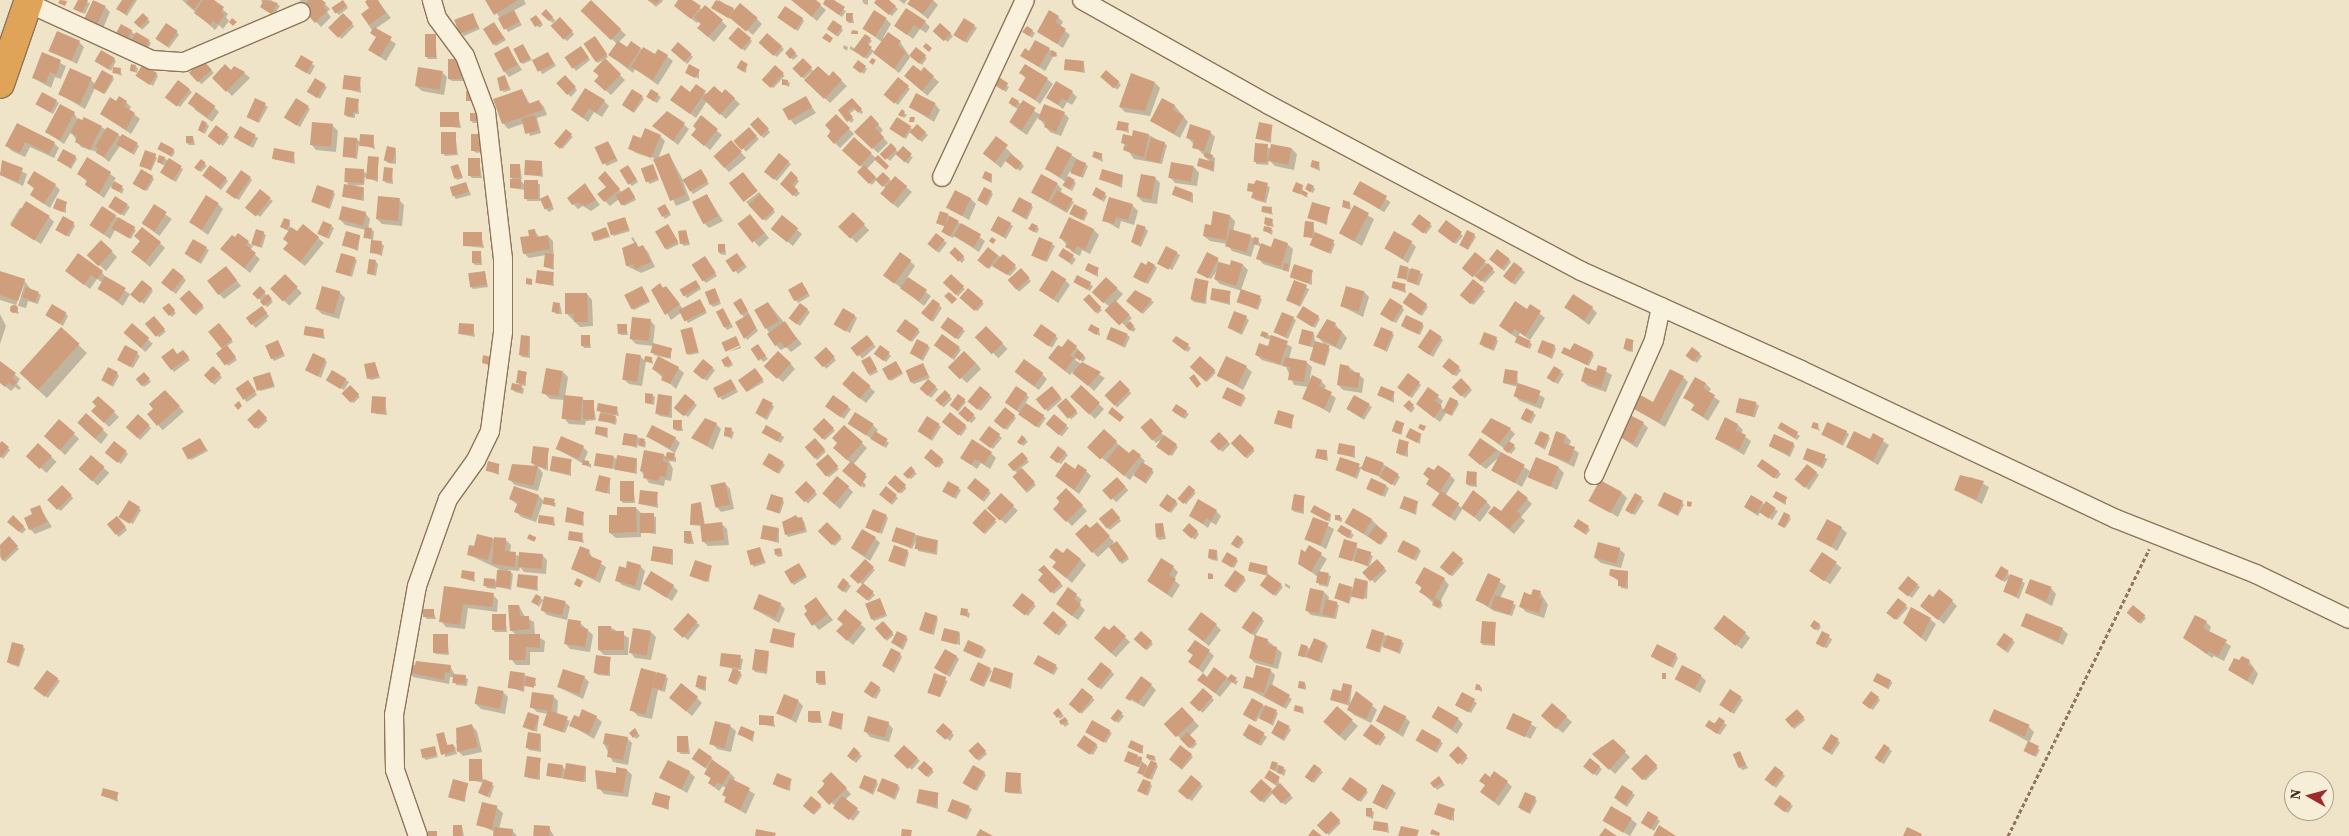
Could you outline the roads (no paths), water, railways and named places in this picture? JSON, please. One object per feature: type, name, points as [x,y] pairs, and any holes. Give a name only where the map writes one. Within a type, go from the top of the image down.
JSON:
[{"type":"highway","points":[[0,84],[28,2]]},
{"type":"street","points":[[418,836],[395,770],[394,715],[417,586],[448,499],[476,460],[490,431],[503,332],[503,259],[486,112],[465,56],[437,18],[432,0]]},
{"type":"street","points":[[942,177],[1025,0]]},
{"type":"street","points":[[1082,0],[1252,96],[1580,271],[2156,535],[2256,574],[2349,619]]},
{"type":"street","points":[[28,2],[152,60],[184,62],[301,12]]},
{"type":"street","points":[[1594,475],[1654,340],[1661,307]]}]
